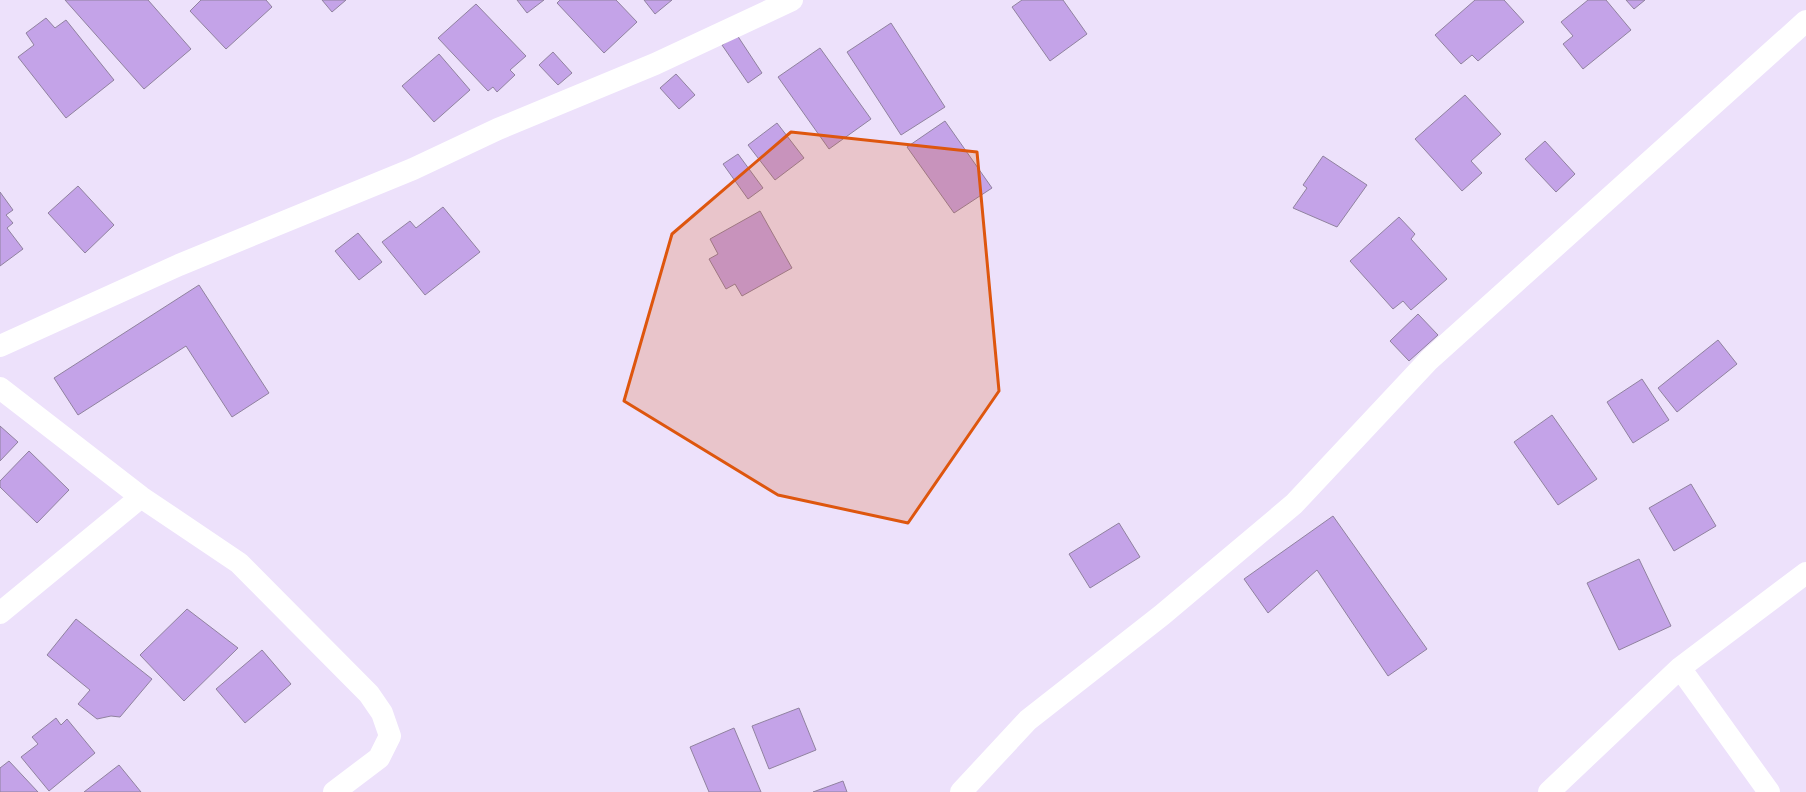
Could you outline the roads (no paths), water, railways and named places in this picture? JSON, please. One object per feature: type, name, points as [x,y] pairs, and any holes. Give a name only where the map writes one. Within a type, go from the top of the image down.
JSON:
[{"type":"street","points":[[0,346],[179,265],[413,169],[498,129],[655,64],[792,0]]},
{"type":"street","points":[[961,792],[1028,720],[1162,615],[1294,504],[1429,360],[1806,21]]},
{"type":"street","points":[[0,388],[141,497],[239,563],[349,671],[369,694],[382,713],[390,736],[379,758],[334,792]]},
{"type":"street","points":[[0,613],[141,497]]},
{"type":"street","points":[[1549,792],[1680,668],[1806,573]]},
{"type":"street","points":[[1680,668],[1769,792]]}]
